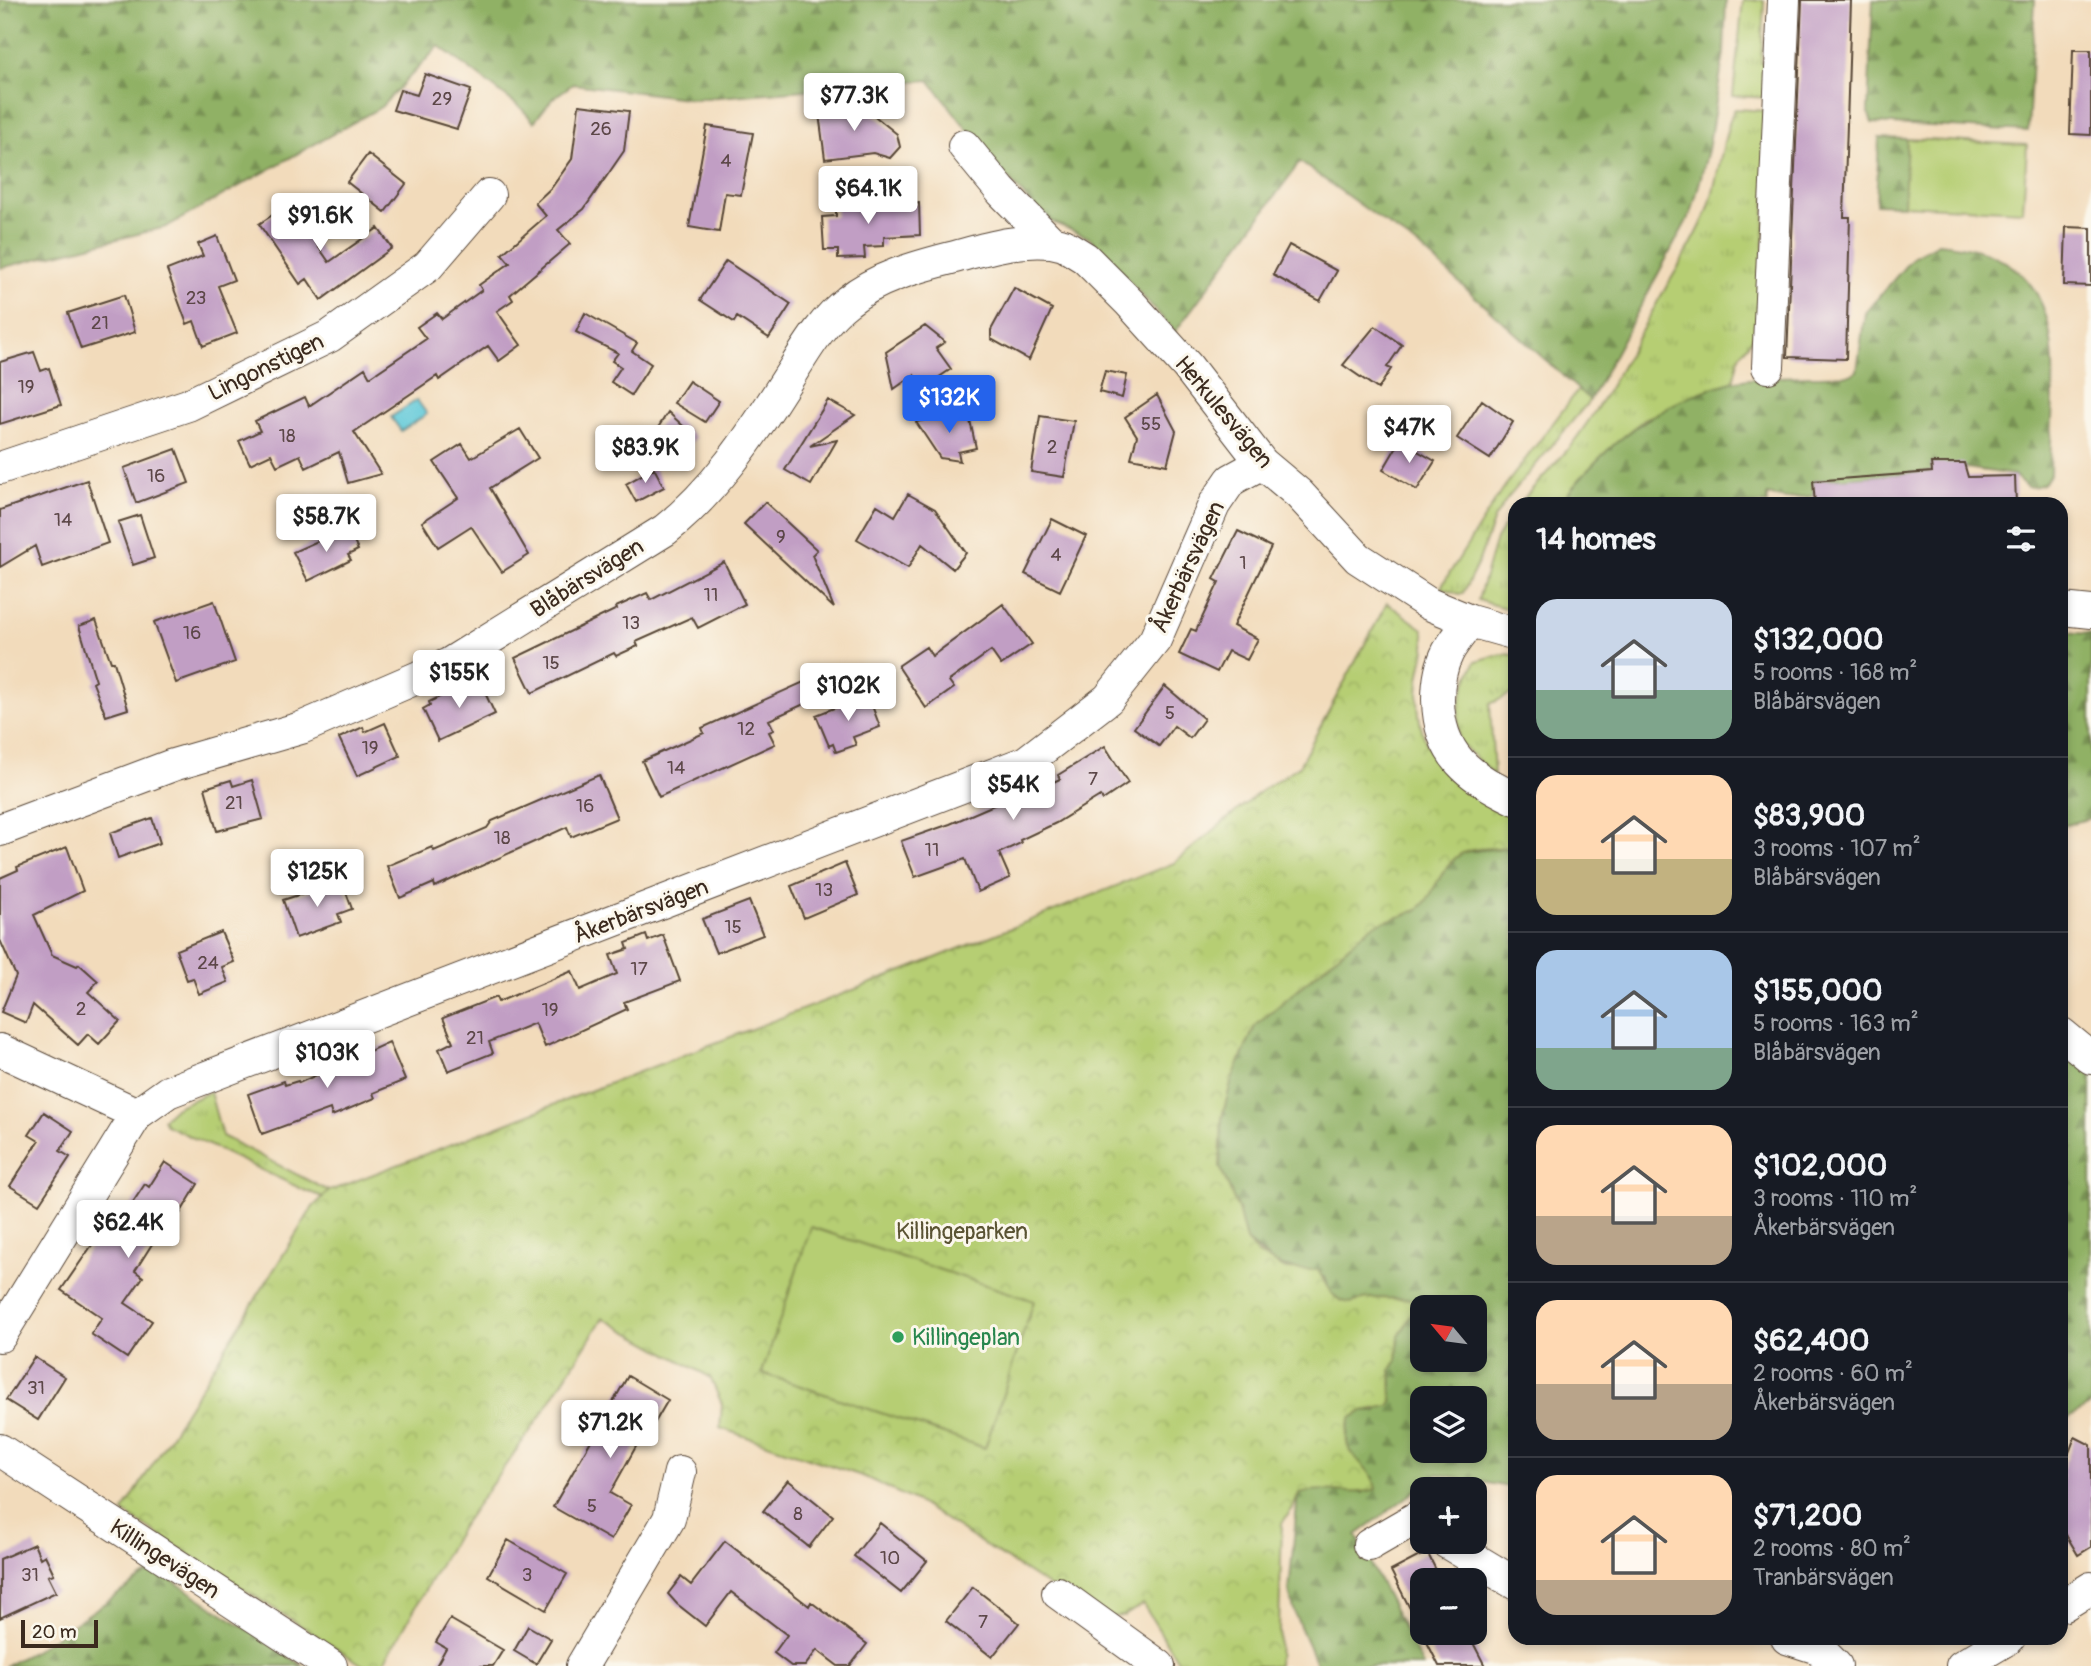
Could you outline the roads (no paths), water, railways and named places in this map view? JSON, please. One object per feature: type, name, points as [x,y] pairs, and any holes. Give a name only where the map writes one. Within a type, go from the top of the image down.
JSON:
[{"type":"street","points":[[1768,367],[1784,0]]},
{"type":"street","name":"Herkulesvägen","points":[[964,146],[1015,206],[1051,242],[1064,245],[1085,258],[1130,303],[1187,366],[1262,463],[1299,494],[1358,558],[1429,604],[1469,621],[1508,632]]},
{"type":"street","name":"Lingonstigen","points":[[0,468],[188,405],[330,336],[428,266],[489,195]]},
{"type":"street","name":"Blåbärsvägen","points":[[0,830],[173,765],[301,728],[449,664],[665,530],[690,510],[754,431],[824,327],[849,299],[888,278],[929,263],[993,246],[1030,240],[1051,242]]},
{"type":"street","name":"Åkerbärsvägen","points":[[0,1336],[137,1114],[168,1092],[1026,762],[1108,699],[1155,640],[1214,505],[1231,480],[1262,463]]},
{"type":"street","points":[[2068,610],[2091,612]]},
{"type":"street","points":[[1469,621],[1448,652],[1441,669],[1438,712],[1444,739],[1458,762],[1470,773],[1508,794]]},
{"type":"street","points":[[2068,1039],[2091,1058]]},
{"type":"street","points":[[0,1050],[137,1114]]},
{"type":"street","name":"Killingevägen","points":[[0,1450],[331,1666]]},
{"type":"street","points":[[582,1666],[668,1518],[680,1472]]},
{"type":"street","points":[[1369,1545],[1410,1521]]},
{"type":"street","points":[[1466,1554],[1508,1579]]},
{"type":"street","points":[[2068,1602],[2091,1588]]},
{"type":"street","points":[[1058,1593],[1159,1666]]},
{"type":"street","points":[[1809,1645],[1818,1648],[1836,1666]]},
{"type":"street","points":[[1962,1666],[1996,1645]]},
{"type":"water","points":[[417,400],[427,414],[401,431],[391,417]]},
{"type":"place","name":"Killingeplan","points":[[898,1337]]},
{"type":"park label","name":"Killingeparken","points":[[962,1231]]}]
